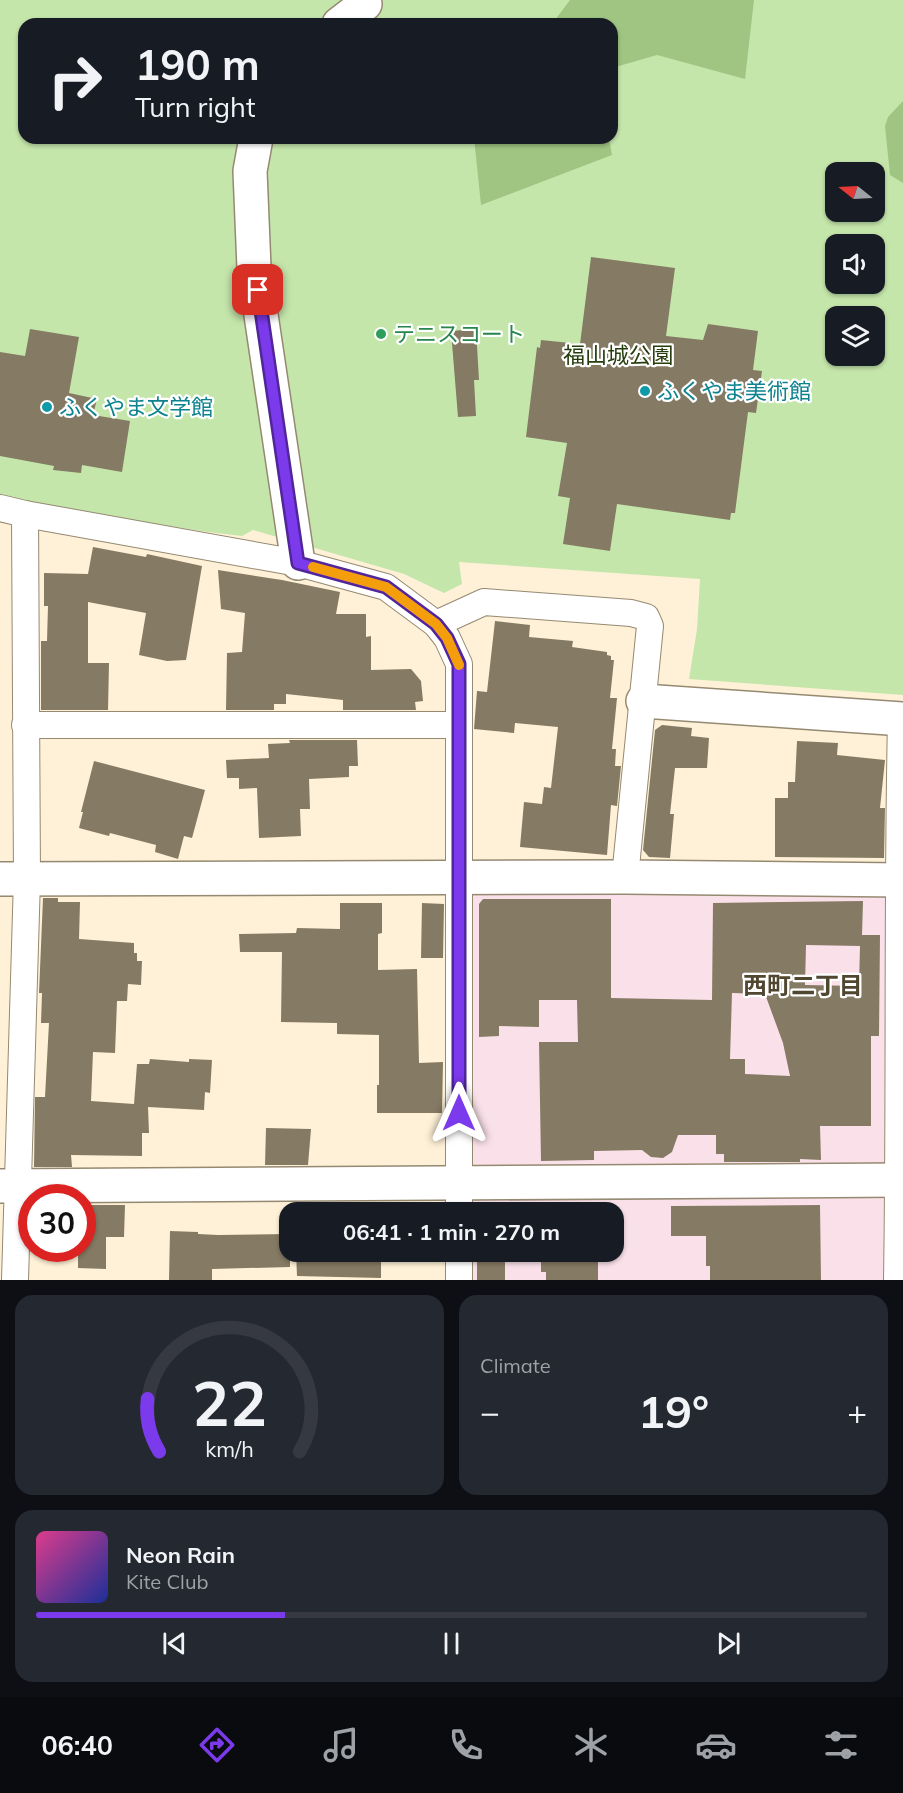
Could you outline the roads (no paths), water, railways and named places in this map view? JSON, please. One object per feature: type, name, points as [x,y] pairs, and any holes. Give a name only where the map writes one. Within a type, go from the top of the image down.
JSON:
[{"type":"street","points":[[347,18],[367,2]]},
{"type":"street","points":[[255,144],[250,171],[254,268],[298,563]]},
{"type":"street","points":[[0,508],[298,563],[386,587],[436,624],[447,638],[459,664],[459,1198]]},
{"type":"street","points":[[15,1280],[9,1186],[13,879],[25,725],[25,514]]},
{"type":"street","points":[[436,624],[484,602],[630,613],[646,617],[650,627],[625,877]]},
{"type":"street","points":[[643,701],[902,719],[901,1180],[897,1280]]},
{"type":"street","points":[[25,725],[458,725]]},
{"type":"street","points":[[13,879],[625,877],[900,880]]},
{"type":"street","points":[[9,1186],[459,1198],[901,1180]]},
{"type":"street","points":[[459,1262],[459,1280]]},
{"type":"place","name":"テニスコート","points":[[381,334]]},
{"type":"place","name":"ふくやま美術館","points":[[645,391]]},
{"type":"place","name":"ふくやま文学館","points":[[47,407]]},
{"type":"district","name":"西町二丁目","points":[[803,986]]},
{"type":"park label","name":"福山城公園","points":[[618,355]]}]
